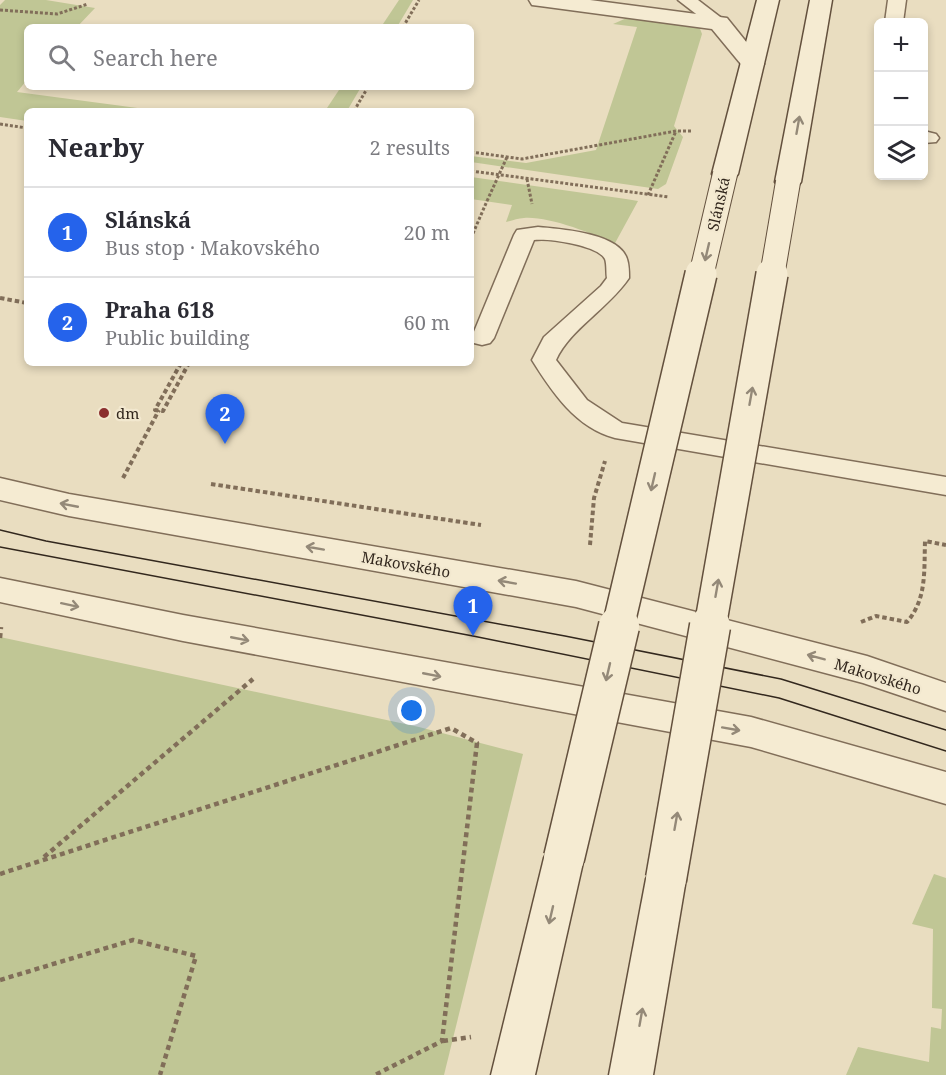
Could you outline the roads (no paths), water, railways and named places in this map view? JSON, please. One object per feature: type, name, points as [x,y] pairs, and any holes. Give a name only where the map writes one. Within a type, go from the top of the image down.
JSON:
[{"type":"main road","points":[[540,0],[719,23],[753,64]]},
{"type":"main road","name":"Slánská","points":[[513,1075],[768,0]]},
{"type":"main road","points":[[631,1075],[821,0]]},
{"type":"main road","name":"Makovského","points":[[0,489],[69,505],[576,594],[867,670],[946,697]]},
{"type":"main road","points":[[0,590],[194,630],[751,732],[946,788]]},
{"type":"lane","points":[[687,0],[719,23]]},
{"type":"lane","points":[[895,18],[897,0]]},
{"type":"lane","points":[[482,338],[525,235],[538,233],[604,246],[616,258],[618,278],[609,291],[552,342],[544,360],[557,381],[578,406],[615,430],[946,486]]},
{"type":"tram line","points":[[0,530],[46,541],[565,636],[781,679],[946,730]]},
{"type":"tram line","points":[[0,547],[473,636],[779,698],[946,751]]},
{"type":"place","name":"dm","points":[[104,413]]},
{"type":"place","name":"Praha 618","points":[[225,444]]},
{"type":"place","name":"Slánská","points":[[473,636]]}]
